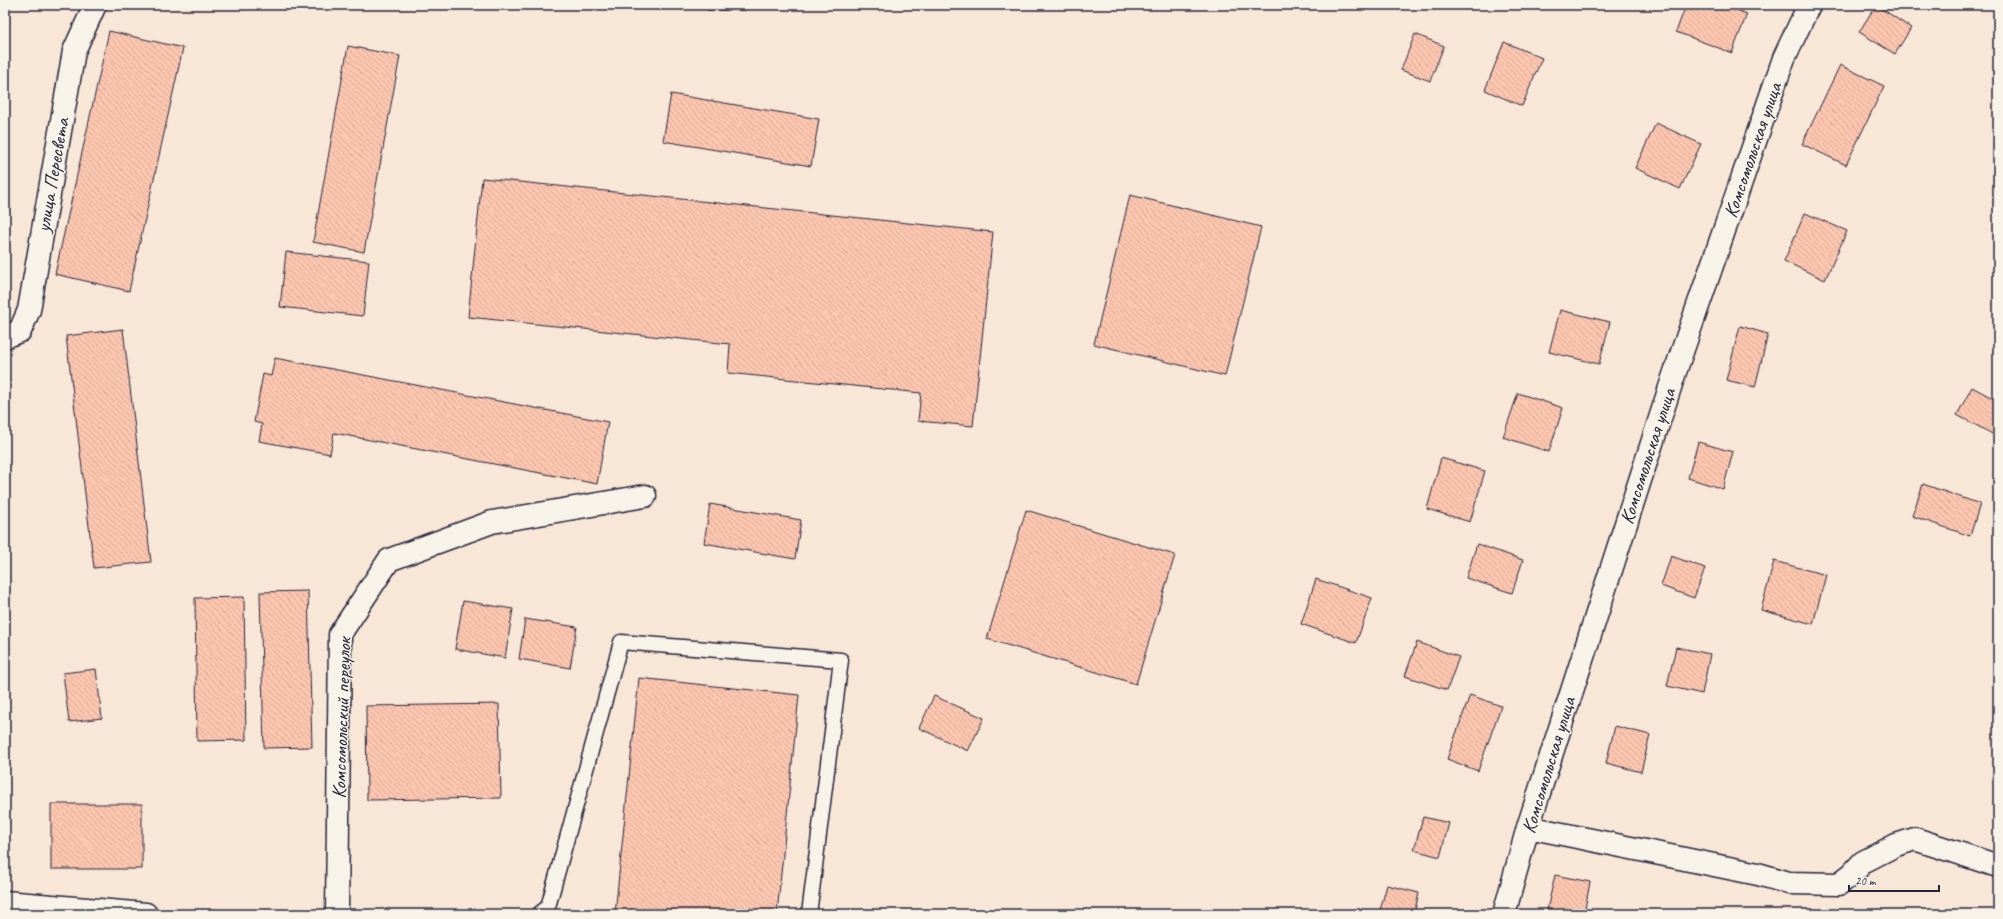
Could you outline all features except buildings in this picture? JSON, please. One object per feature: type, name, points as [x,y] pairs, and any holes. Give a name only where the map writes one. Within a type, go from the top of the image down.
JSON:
[{"type":"street","name":"улица Пересвета","points":[[5,337],[20,331],[29,310],[74,51],[95,5]]},
{"type":"street","name":"Комсомольская улица","points":[[1504,914],[1528,827],[1674,375],[1784,58],[1809,5]]},
{"type":"street","name":"Комсомольский переулок","points":[[337,914],[340,634],[389,560],[492,522],[645,496]]},
{"type":"street","points":[[1528,827],[1758,874],[1789,883],[1838,884],[1852,874],[1863,862],[1896,845],[1915,839],[1998,866]]},
{"type":"street","points":[[5,902],[146,914]]},
{"type":"lane","points":[[539,914],[548,907],[621,642],[841,660],[809,914]]}]
